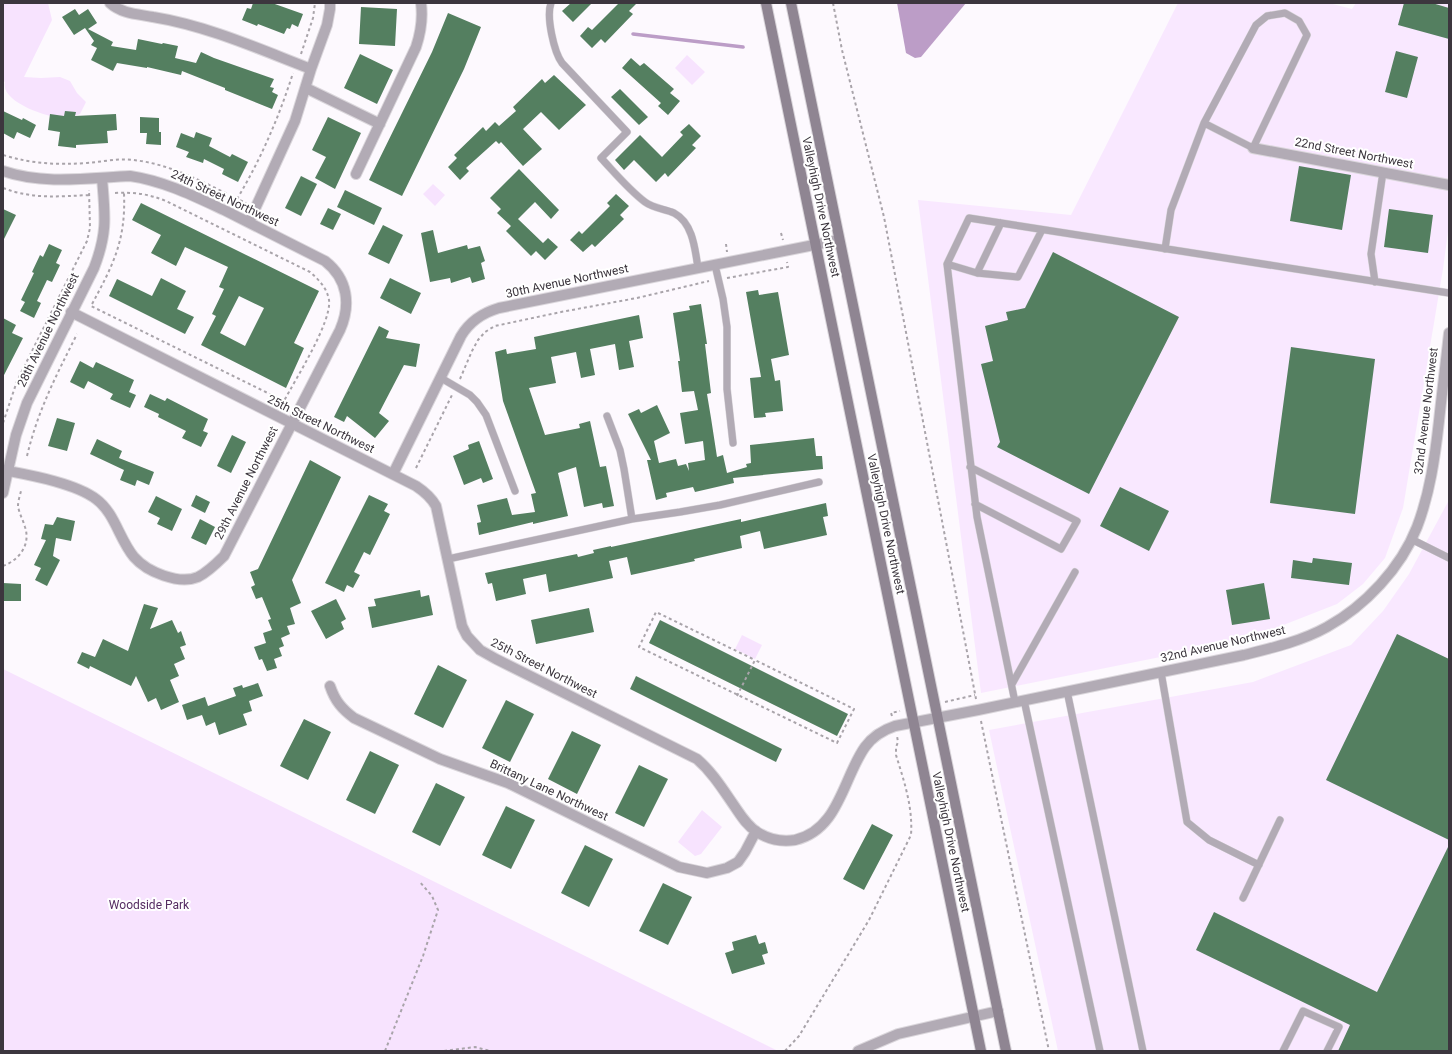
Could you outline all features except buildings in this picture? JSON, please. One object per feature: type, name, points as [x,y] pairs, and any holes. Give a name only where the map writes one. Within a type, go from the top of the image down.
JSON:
[{"type":"main road","name":"Valleyhigh Drive Northwest","points":[[766,3],[981,1051]]},
{"type":"main road","name":"Valleyhigh Drive Northwest","points":[[791,3],[1006,1051]]},
{"type":"street","points":[[110,3],[131,14],[195,25],[311,69]]},
{"type":"street","points":[[248,222],[288,138],[327,25],[330,3]]},
{"type":"street","points":[[356,174],[410,62],[420,35],[422,23],[421,3]]},
{"type":"street","points":[[306,88],[380,124]]},
{"type":"street","name":"22nd Street Northwest","points":[[1253,148],[1449,185]]},
{"type":"street","name":"24th Street Northwest","points":[[3,171],[43,180],[130,176],[157,182],[201,199],[325,261],[337,274],[345,289]]},
{"type":"street","name":"28th Avenue Northwest","points":[[3,493],[5,470],[27,403],[94,268],[102,244],[106,217],[102,178]]},
{"type":"street","name":"30th Avenue Northwest","points":[[393,474],[465,329],[475,319],[488,311],[839,240]]},
{"type":"street","name":"29th Avenue Northwest","points":[[5,470],[77,489],[96,499],[105,508],[134,556],[144,566],[158,573],[182,579],[197,577],[215,565],[224,556],[344,321],[347,307],[345,289]]},
{"type":"street","name":"25th Street Northwest","points":[[71,312],[416,486],[431,498],[436,506],[462,626],[467,636],[480,650],[697,759],[714,775],[743,818],[756,831],[773,839],[782,841],[802,838],[817,830],[829,817],[861,754],[872,739],[880,732],[888,728],[937,718]]},
{"type":"street","name":"32nd Avenue Northwest","points":[[937,718],[1262,650],[1286,644],[1326,628],[1345,617],[1362,604],[1377,589],[1394,567],[1411,540],[1424,509],[1433,467],[1448,358],[1449,333]]},
{"type":"street","name":"Brittany Lane Northwest","points":[[330,686],[334,697],[342,708],[354,718],[440,760],[490,775],[508,783],[679,867],[707,873],[727,868],[738,862],[756,831]]},
{"type":"street","points":[[858,1051],[898,1034],[998,1011]]},
{"type":"lane","points":[[551,3],[549,13],[557,57],[627,132],[601,158],[646,203],[675,214],[682,220],[692,237],[698,268]]},
{"type":"lane","points":[[1165,249],[1171,210],[1204,123],[1256,25],[1267,16],[1285,13],[1299,21],[1307,35],[1253,148],[1204,123]]},
{"type":"lane","points":[[1375,282],[1371,254],[1383,172]]},
{"type":"lane","points":[[1100,1051],[1032,735],[1020,701],[1012,684],[977,517],[947,264],[969,218],[1449,293]]},
{"type":"lane","points":[[977,273],[1001,224]]},
{"type":"lane","points":[[947,264],[977,273],[1018,277],[1042,230]]},
{"type":"lane","points":[[715,265],[723,300],[727,327],[727,388],[733,443]]},
{"type":"lane","points":[[441,378],[470,395],[478,402],[486,415],[515,491]]},
{"type":"lane","points":[[607,416],[621,456],[632,519]]},
{"type":"lane","points":[[970,466],[1077,521],[1062,550],[975,504]]},
{"type":"lane","points":[[448,559],[632,519],[720,505],[819,482]]},
{"type":"lane","points":[[1411,540],[1449,558]]},
{"type":"lane","points":[[1012,684],[1075,572]]},
{"type":"lane","points":[[1162,672],[1187,822],[1209,840],[1259,865]]},
{"type":"lane","points":[[1066,691],[1143,1051]]},
{"type":"lane","points":[[1243,898],[1280,820]]},
{"type":"lane","points":[[1283,1051],[1304,1011],[1338,1027],[1327,1051]]},
{"type":"path","points":[[302,53],[313,18],[315,3]]},
{"type":"path","points":[[833,3],[842,50],[884,217],[978,710],[1049,1051]]},
{"type":"path","points":[[237,199],[270,138],[292,75],[287,72]]},
{"type":"path","points":[[3,155],[37,164],[89,163]]},
{"type":"path","points":[[3,188],[28,195],[47,197],[88,195],[90,228],[87,241],[81,255],[17,382],[3,423]]},
{"type":"path","points":[[124,193],[141,193],[166,201],[310,272],[320,280],[326,290],[329,301],[328,312],[322,330],[284,401],[92,306],[111,268],[123,232],[124,193]]},
{"type":"path","points":[[416,468],[478,340],[485,332],[495,326],[637,298],[718,279],[788,267]]},
{"type":"path","points":[[27,456],[43,403],[77,334]]},
{"type":"path","points":[[3,566],[12,563],[25,547],[27,536],[18,505],[21,490]]},
{"type":"path","points":[[656,612],[854,709],[837,743],[738,696],[639,647],[656,612]]},
{"type":"path","points":[[738,696],[755,660]]},
{"type":"path","points":[[785,1051],[799,1036],[869,920],[909,839],[912,822],[909,804],[896,755],[896,747],[898,742]]},
{"type":"path","points":[[385,1051],[423,956],[438,910],[432,896],[419,881]]},
{"type":"path","points":[[444,1051],[475,1047],[490,1051]]},
{"type":"shaded area","points":[[897,3],[966,3],[921,57],[915,58],[906,53]]},
{"type":"shaded area","points":[[1178,3],[1329,3],[1352,9],[1356,3],[1449,3],[1449,224],[1443,269],[1403,508],[1385,558],[1363,584],[1337,604],[1245,640],[981,693],[918,200],[1071,215]]},
{"type":"shaded area","points":[[1449,500],[1449,1051],[1058,1051],[989,730],[1253,682],[1351,645],[1383,611],[1409,574]]},
{"type":"green space","points":[[3,3],[48,3],[52,20],[24,77],[60,77],[70,81],[77,93],[86,102],[80,114],[66,118],[46,115],[17,102],[5,89],[5,82],[3,81]]},
{"type":"green space","points":[[687,55],[705,72],[692,85],[675,68]]},
{"type":"green space","points":[[433,184],[445,195],[435,206],[423,194]]},
{"type":"green space","points":[[742,635],[762,645],[755,659],[735,649]]},
{"type":"green space","name":"Woodside Park","points":[[3,669],[778,1051],[3,1051]]},
{"type":"green space","points":[[702,810],[722,827],[701,854],[695,856],[678,842]]},
{"type":"waterway","points":[[633,34],[743,47]]}]
